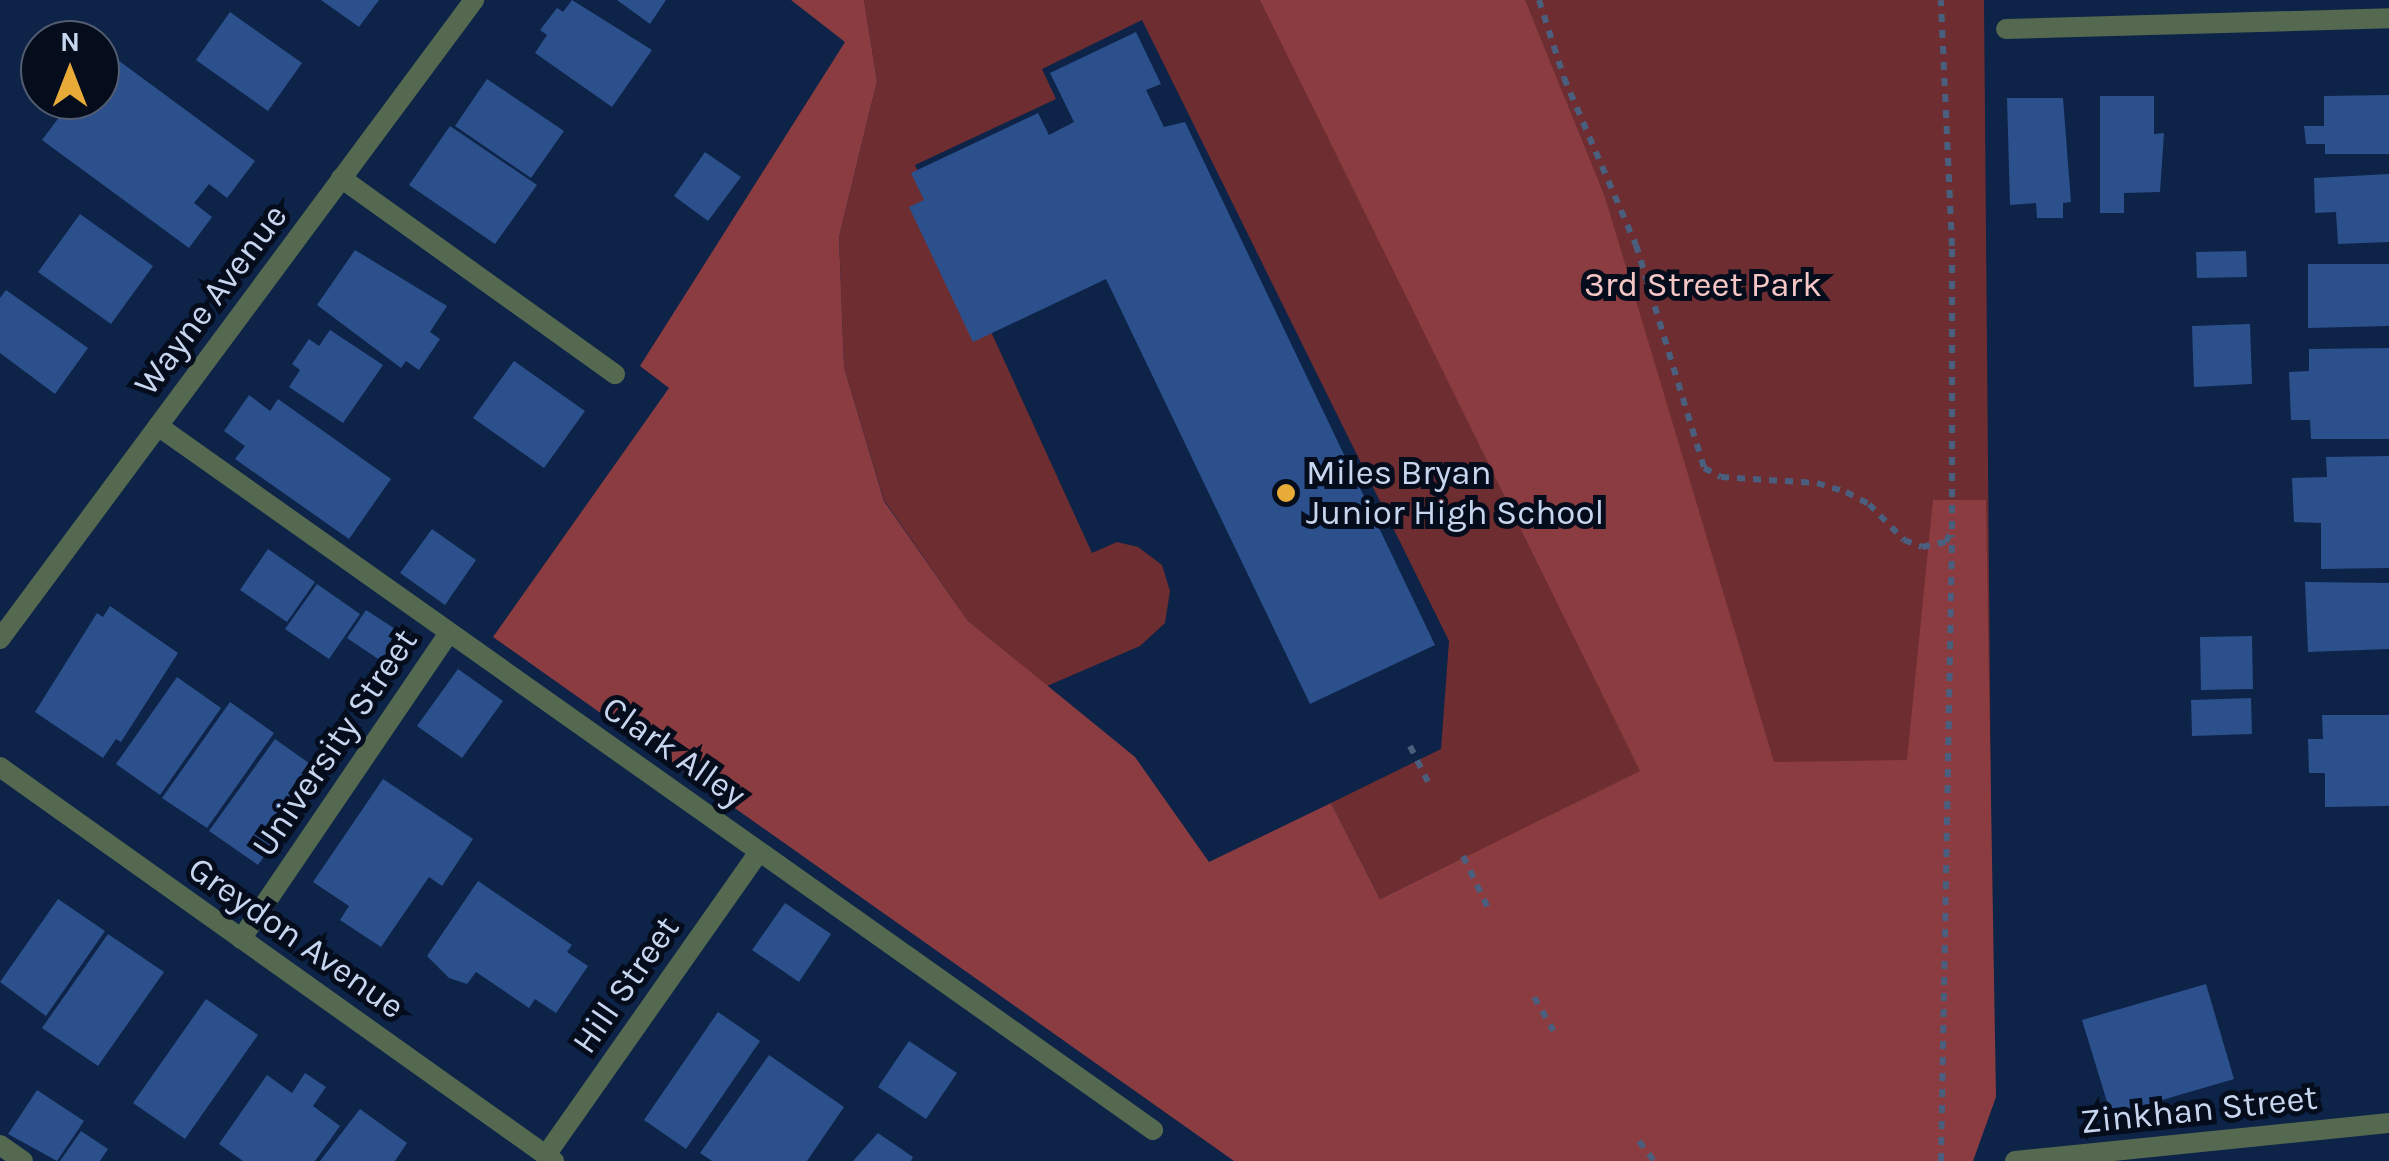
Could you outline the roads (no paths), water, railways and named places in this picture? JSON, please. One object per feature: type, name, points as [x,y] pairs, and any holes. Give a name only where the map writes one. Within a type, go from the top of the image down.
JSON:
[{"type":"street","name":"Wayne Avenue","points":[[0,638],[474,0]]},
{"type":"street","points":[[2006,29],[2389,18]]},
{"type":"street","points":[[341,178],[615,374]]},
{"type":"street","name":"Clark Alley","points":[[158,426],[1152,1130]]},
{"type":"street","name":"University Street","points":[[241,939],[448,633]]},
{"type":"street","name":"Greydon Avenue","points":[[0,768],[550,1158]]},
{"type":"street","name":"Hill Street","points":[[550,1158],[759,852]]},
{"type":"street","name":"Zinkhan Street","points":[[2015,1161],[2389,1123]]},
{"type":"street","points":[[0,1145],[23,1161]]},
{"type":"place","name":"Miles Bryan Junior High School","points":[[1286,493]]},
{"type":"park label","name":"3rd Street Park","points":[[1703,285]]}]
